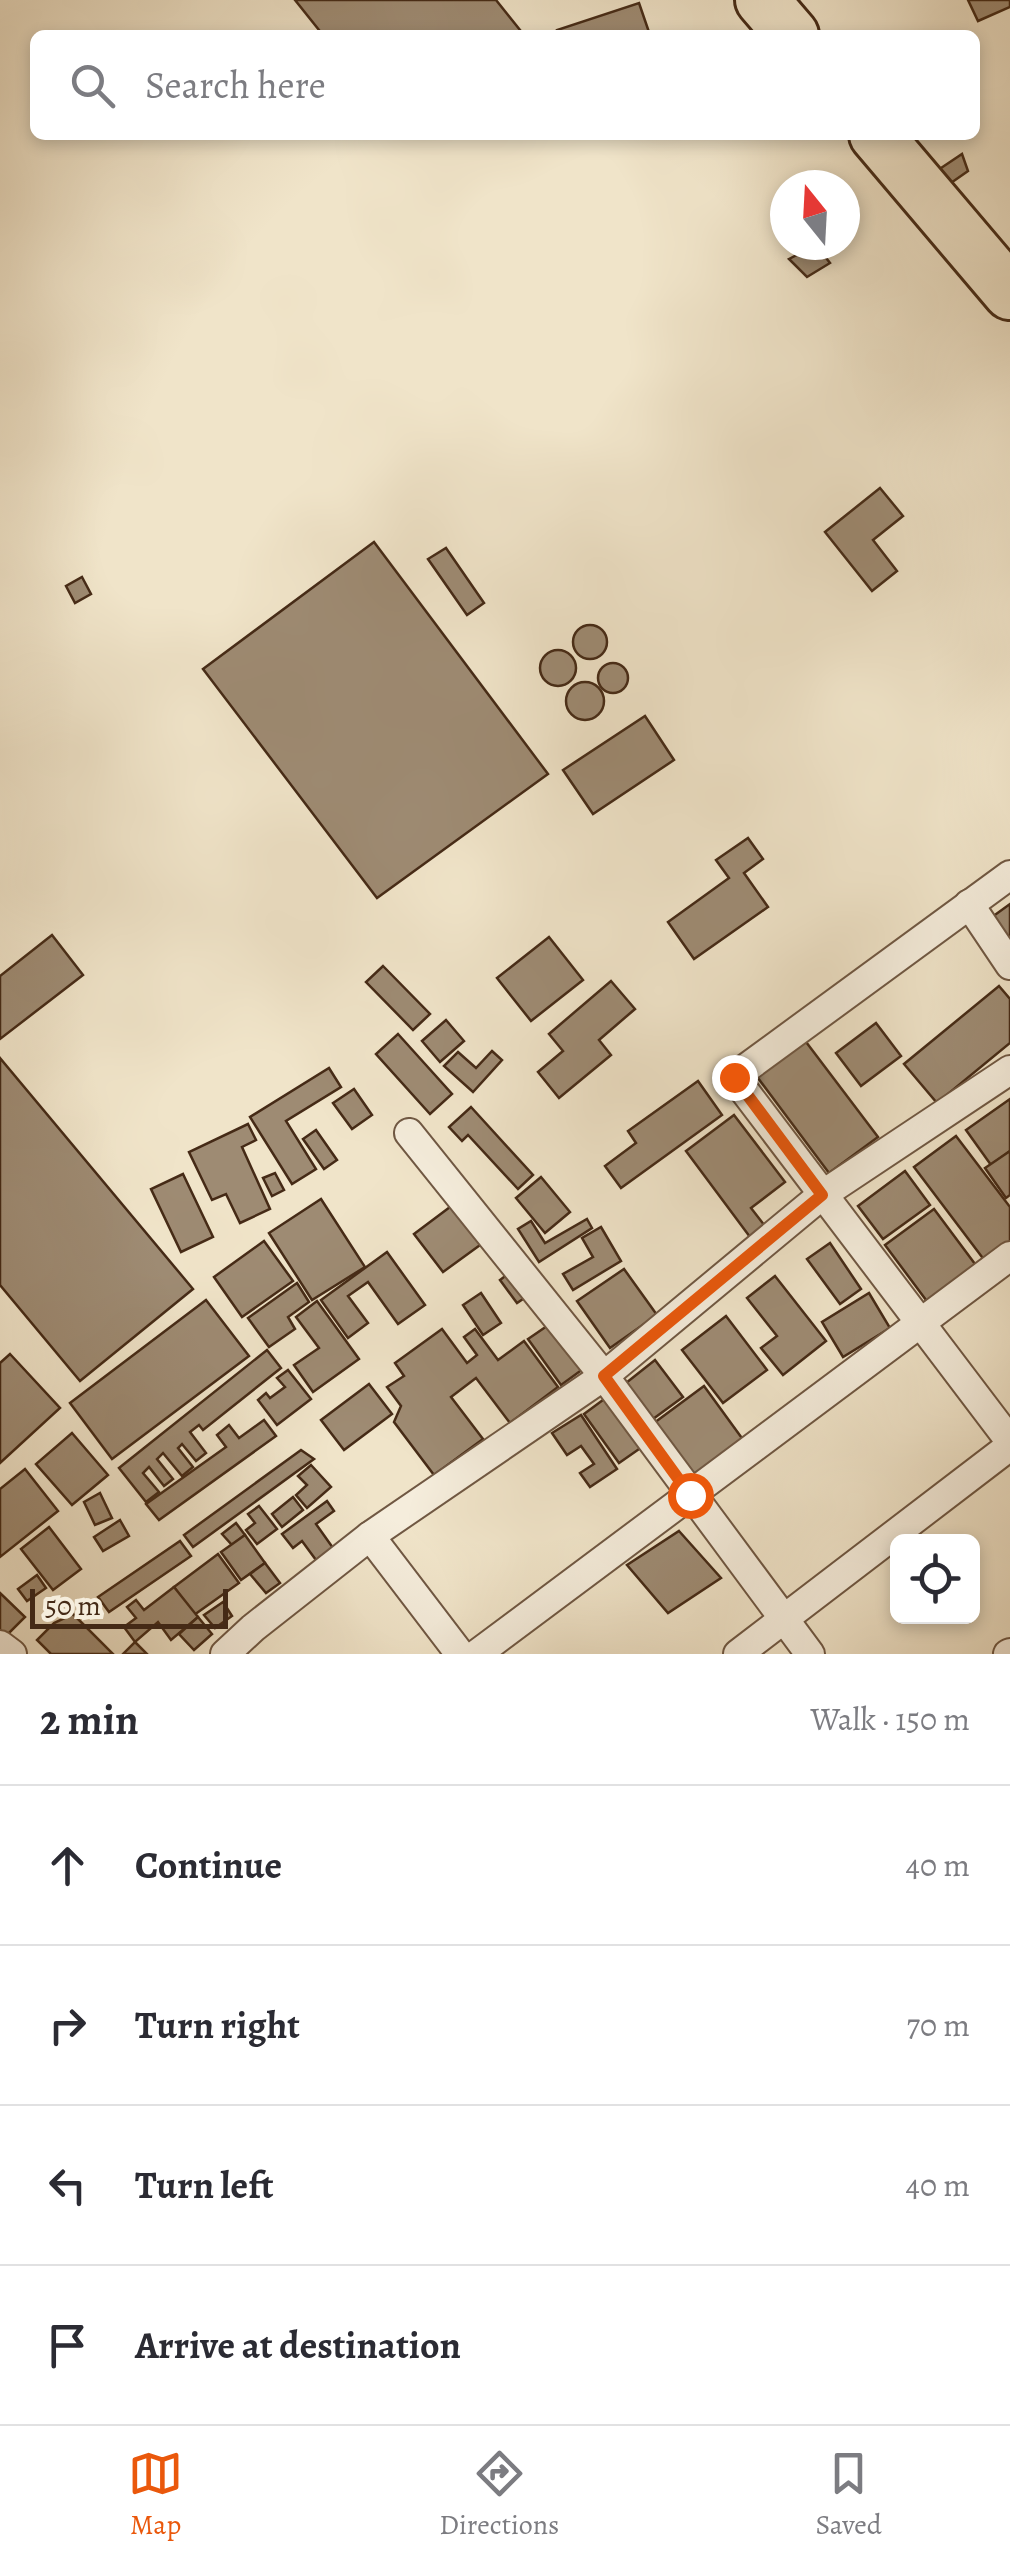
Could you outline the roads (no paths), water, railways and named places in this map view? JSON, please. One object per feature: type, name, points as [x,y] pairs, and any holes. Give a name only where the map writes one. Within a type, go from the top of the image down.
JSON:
[{"type":"highway","points":[[762,0],[788,30]]},
{"type":"highway","points":[[880,140],[1009,290]]},
{"type":"street","points":[[738,1654],[1010,1443],[734,1077],[1010,875]]},
{"type":"street","points":[[969,904],[1010,965]]},
{"type":"street","points":[[225,1654],[370,1536],[604,1376],[822,1195],[1010,1070]]},
{"type":"street","points":[[409,1133],[604,1376],[810,1654]]},
{"type":"street","points":[[477,1654],[1010,1256]]},
{"type":"street","points":[[370,1536],[460,1654]]},
{"type":"street","points":[[0,1644],[12,1654]]}]
